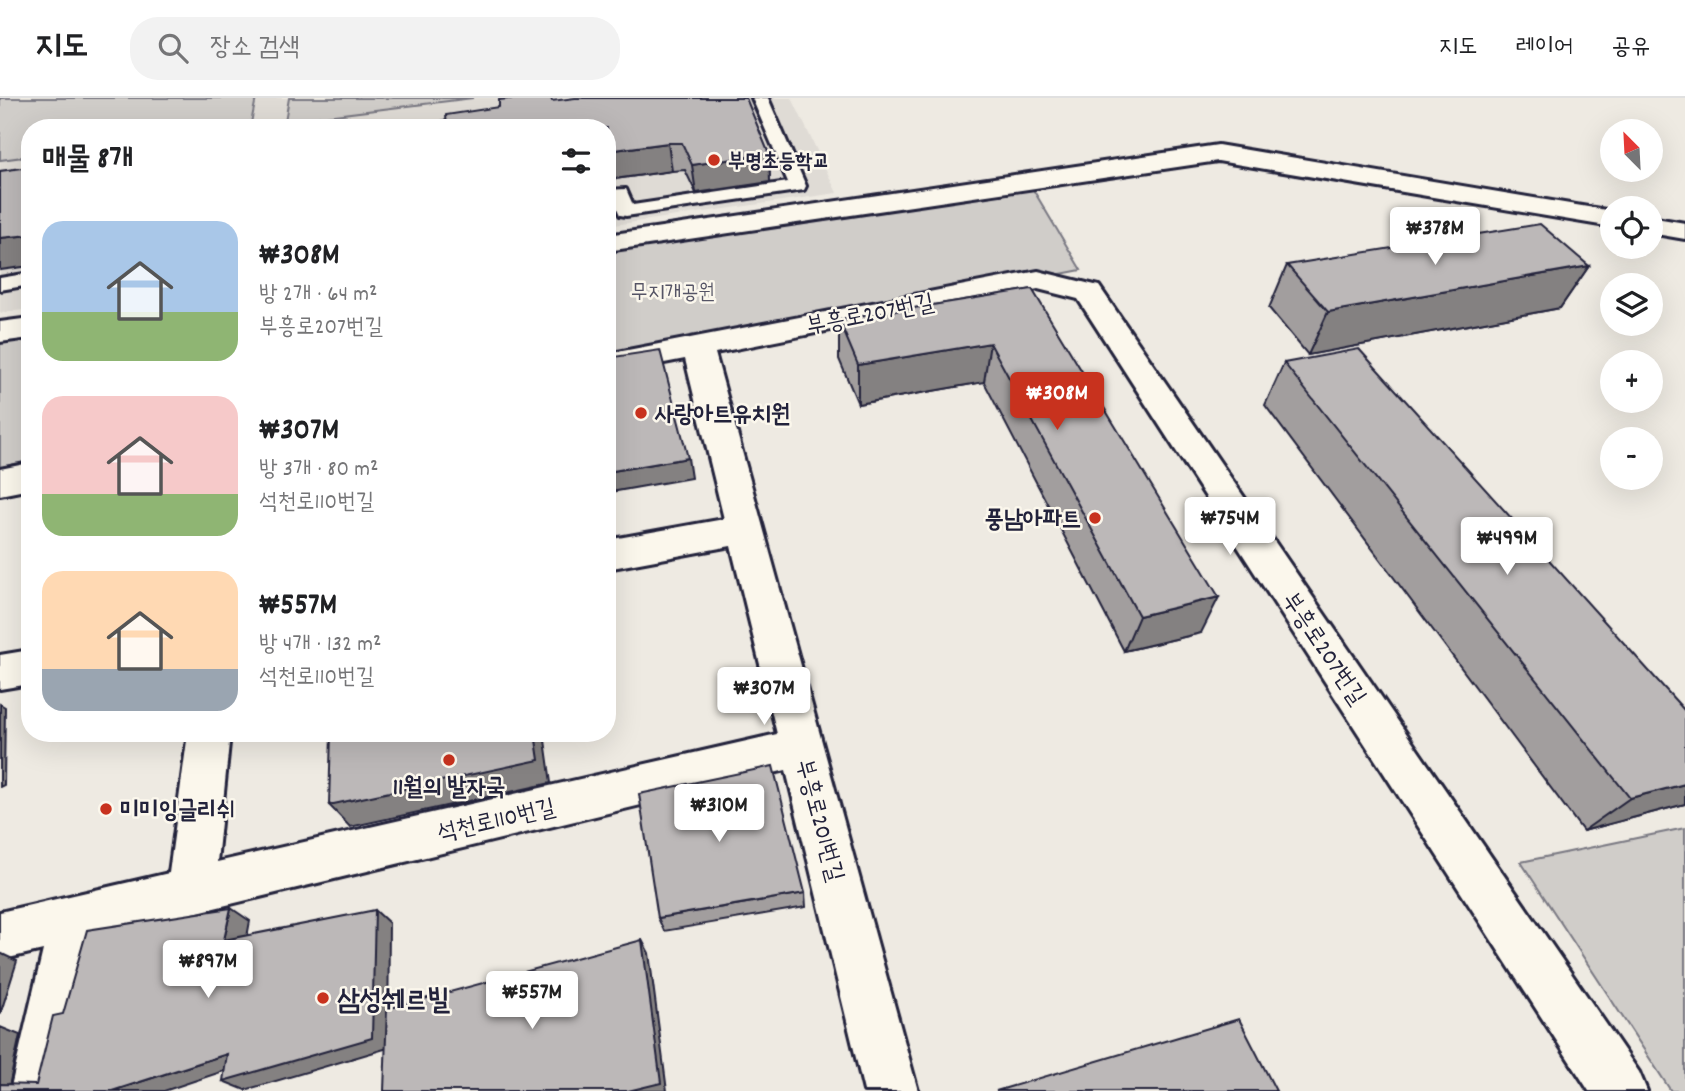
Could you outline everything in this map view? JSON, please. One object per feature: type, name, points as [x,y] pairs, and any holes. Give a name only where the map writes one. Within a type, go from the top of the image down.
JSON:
[{"type":"street","points":[[616,242],[1218,153],[1600,217]]},
{"type":"street","points":[[1663,227],[1685,231]]},
{"type":"street","name":"부흥로207번길","points":[[616,362],[1038,281],[1089,292],[1620,1091]]},
{"type":"street","points":[[0,332],[21,329]]},
{"type":"street","name":"부흥로201번길","points":[[698,346],[891,1091]]},
{"type":"street","points":[[0,482],[21,478]]},
{"type":"street","points":[[616,553],[745,529]]},
{"type":"street","points":[[0,673],[21,669]]},
{"type":"street","points":[[190,891],[208,742]]},
{"type":"street","name":"석천로110번길","points":[[0,936],[802,747]]},
{"type":"street","points":[[37,1091],[74,918]]},
{"type":"lane","points":[[616,194],[620,193],[626,211],[798,186],[760,98]]},
{"type":"lane","points":[[0,284],[21,280]]},
{"type":"shaded area","name":"부명초등학교","points":[[0,98],[792,98],[837,193],[616,225],[616,119],[21,119],[21,310],[0,313]]},
{"type":"green space","points":[[0,98],[256,98],[252,119],[21,119],[21,157],[0,160]]},
{"type":"green space","points":[[289,98],[473,98],[301,119],[285,119]]},
{"type":"green space","name":"무지개공원","points":[[1028,181],[1081,270],[616,361],[616,242]]},
{"type":"green space","points":[[21,329],[21,478],[0,482],[0,332]]},
{"type":"green space","points":[[1685,828],[1685,1091],[1671,1091],[1521,862]]},
{"type":"building","points":[[746,98],[769,154],[692,165],[682,143],[616,150],[616,119],[446,119],[446,115],[499,107],[499,100]]},
{"type":"building","points":[[21,168],[21,236],[0,238],[0,171]]},
{"type":"building","points":[[1540,224],[1589,266],[1328,312],[1287,265]]},
{"type":"building","points":[[1032,289],[1219,597],[1139,616],[990,343],[858,365],[839,320]]},
{"type":"building","points":[[1359,349],[1685,711],[1685,784],[1630,798],[1284,363]]},
{"type":"building","name":"사랑아트유치원","points":[[660,350],[688,458],[616,470],[616,357]]},
{"type":"building","points":[[331,742],[536,742],[539,760],[329,805]]},
{"type":"building","points":[[773,766],[805,893],[658,918],[639,794]]},
{"type":"building","points":[[231,908],[224,940],[375,910],[372,1038],[223,1081],[227,1054],[112,1091],[0,1091],[0,1084],[36,1085],[53,1016],[63,1014],[87,930]]},
{"type":"building","points":[[642,940],[661,1083],[628,1091],[384,1091],[387,1009]]},
{"type":"building","points":[[1239,1019],[1276,1091],[996,1091]]},
{"type":"place","name":"부명초등학교","points":[[714,160]]},
{"type":"place","name":"사랑아트유치원","points":[[641,413]]},
{"type":"place","name":"풍남아파트","points":[[1095,518]]},
{"type":"place","name":"11월의 발자국","points":[[449,760]]},
{"type":"place","name":"미미잉글리쉬","points":[[106,809]]},
{"type":"place","name":"삼성쉐르빌","points":[[323,998]]}]
